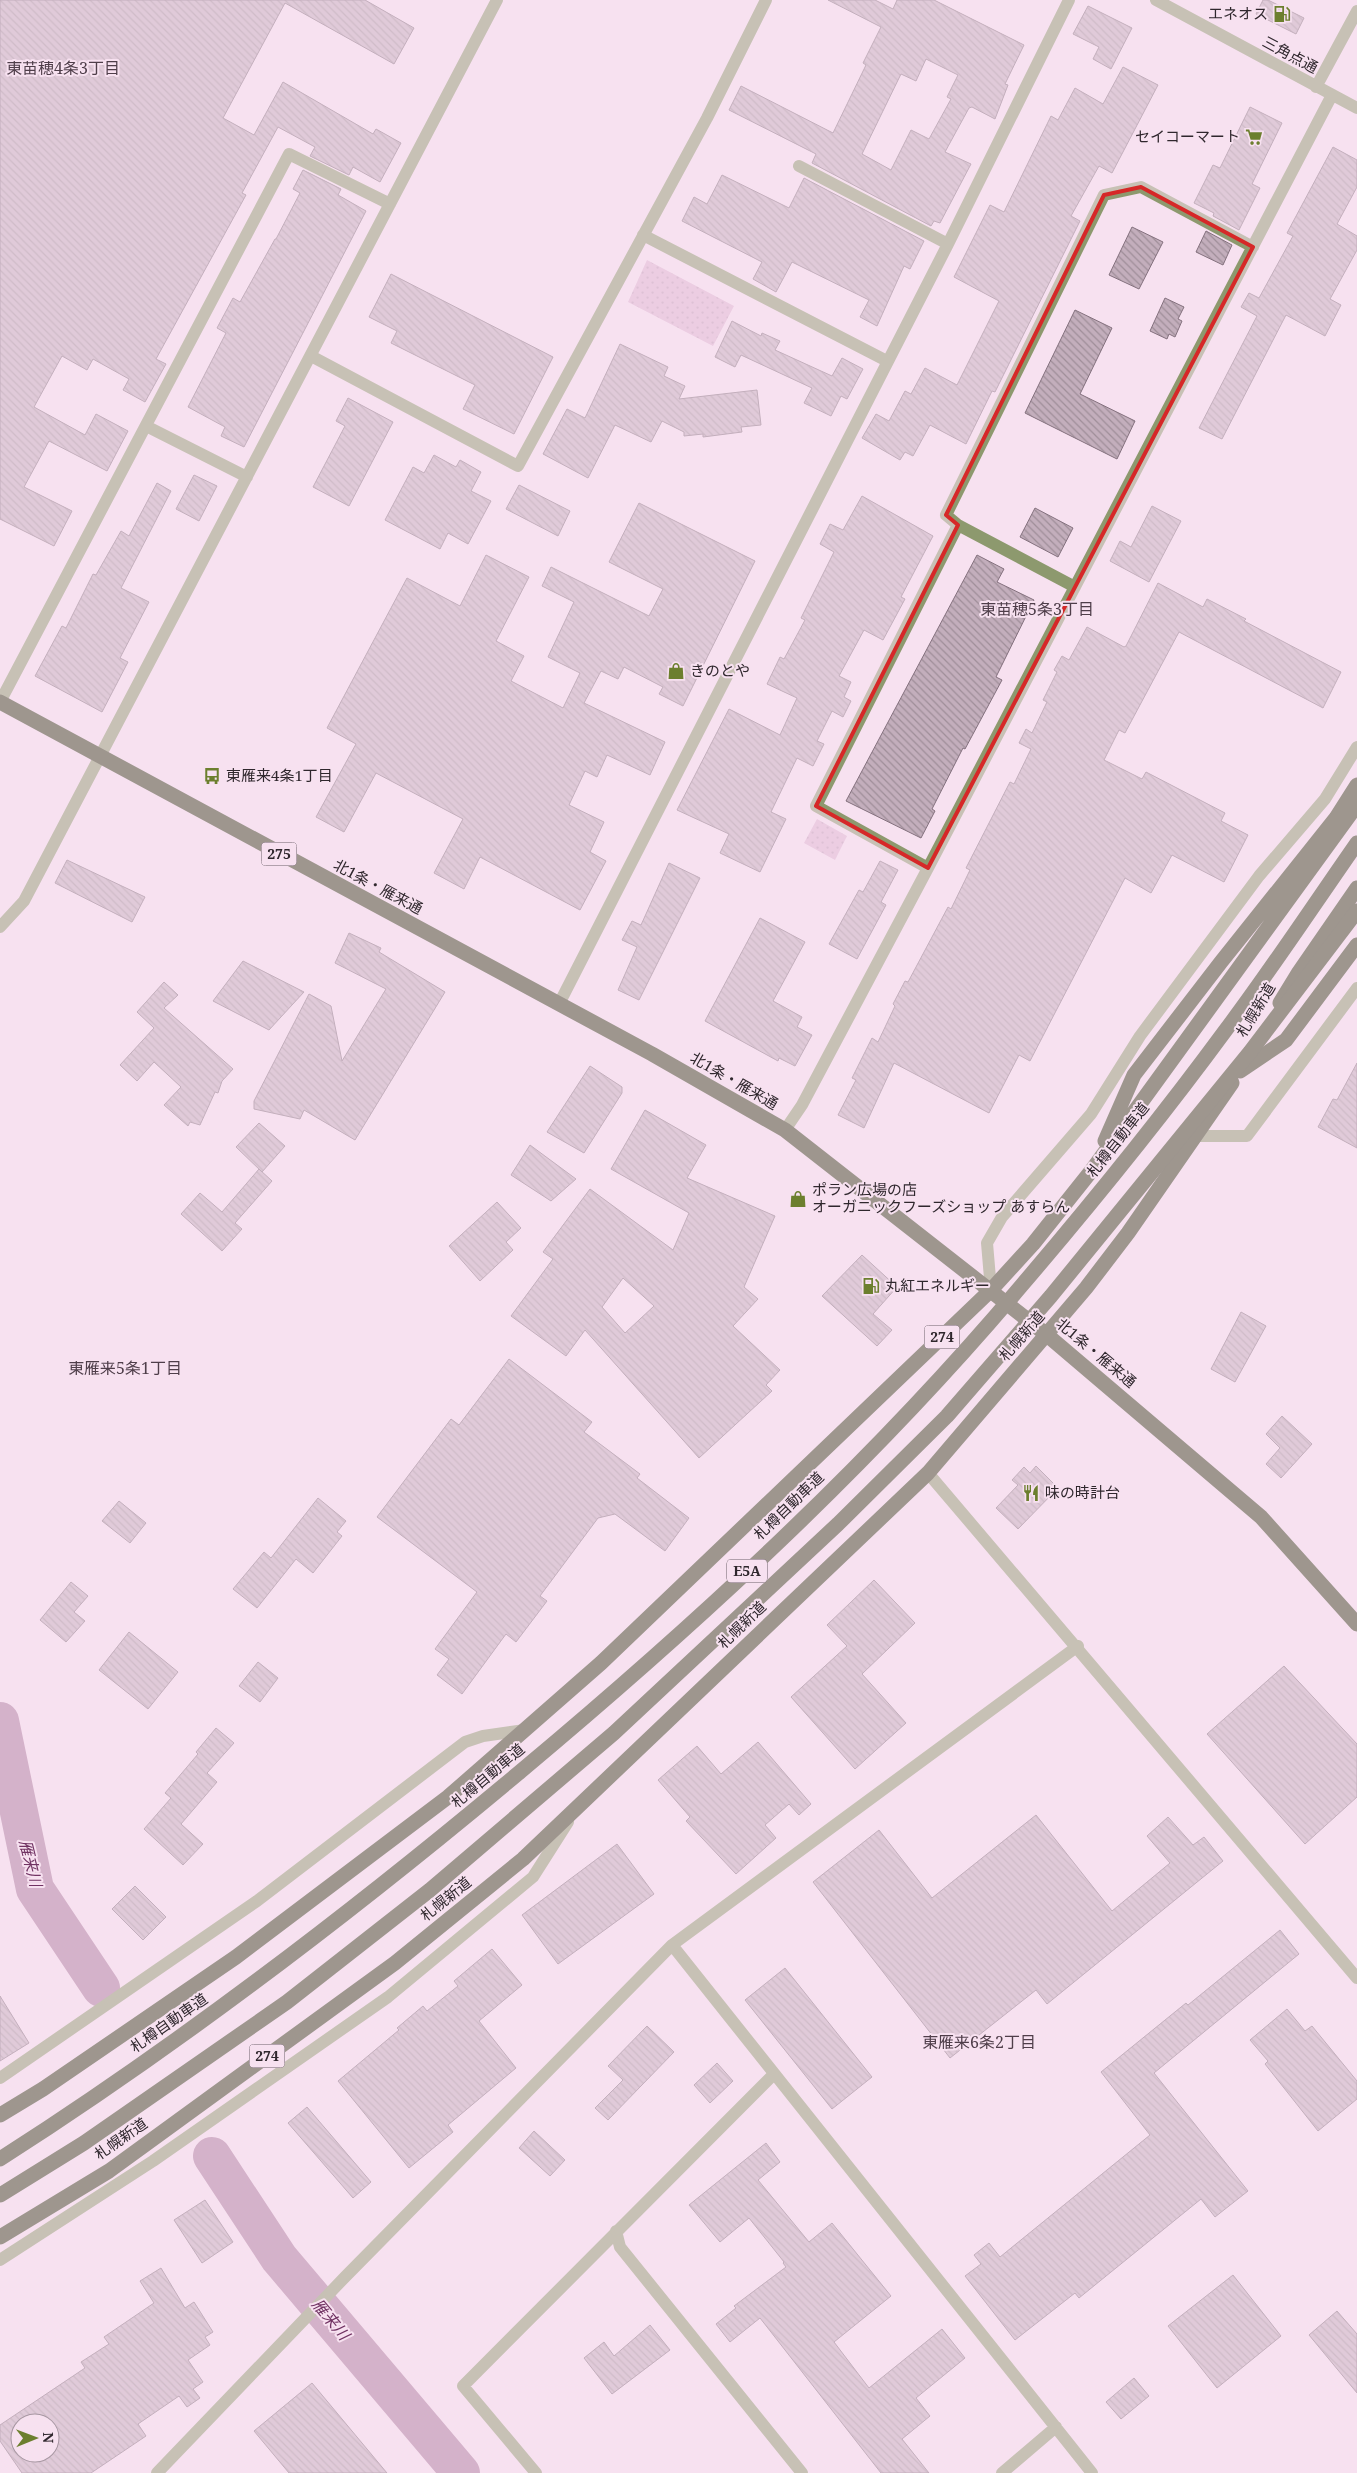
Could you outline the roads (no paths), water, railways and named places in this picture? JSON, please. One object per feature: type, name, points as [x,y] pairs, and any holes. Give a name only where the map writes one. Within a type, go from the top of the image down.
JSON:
[{"type":"highway","name":"北1条・雁来通","points":[[0,702],[652,1054],[785,1130],[1047,1335],[1261,1517],[1357,1624]]},
{"type":"highway","points":[[1092,1170],[1134,1075],[1336,818],[1357,785]]},
{"type":"highway","name":"274","points":[[0,2115],[43,2088],[236,1956],[448,1797],[601,1663],[991,1290],[1033,1244],[1092,1170],[1357,805]]},
{"type":"highway","name":"札樽自動車道","points":[[0,2159],[66,2117],[261,1979],[408,1866],[622,1686],[814,1508],[919,1400],[1014,1295],[1126,1159],[1226,1031],[1357,843]]},
{"type":"highway","name":"札幌新道","points":[[0,2237],[125,2159],[395,1963],[523,1858],[928,1473],[1047,1335],[1128,1233],[1197,1136],[1240,1071],[1299,972],[1357,888]]},
{"type":"highway","name":"E5A","points":[[0,2195],[84,2143],[287,2002],[430,1890],[614,1733],[838,1524],[947,1416],[1051,1296],[1250,1052],[1357,911]]},
{"type":"highway","points":[[1240,1071],[1286,1040],[1353,951]]},
{"type":"street","points":[[0,928],[24,901],[497,0]]},
{"type":"street","points":[[311,356],[518,466],[707,118],[766,0]]},
{"type":"street","points":[[559,1004],[948,244],[1069,0]]},
{"type":"street","name":"三角点通","points":[[1156,0],[1357,108]]},
{"type":"street","points":[[1316,87],[1357,11]]},
{"type":"street","points":[[785,1130],[802,1105],[928,868],[1332,95]]},
{"type":"street","points":[[0,702],[289,154],[390,204]]},
{"type":"street","points":[[799,166],[948,244]]},
{"type":"street","points":[[1075,587],[958,525],[946,515],[1104,195],[1141,186],[1253,247]]},
{"type":"street","points":[[643,235],[887,361]]},
{"type":"street","points":[[146,426],[247,477]]},
{"type":"street","points":[[928,868],[816,806],[958,525]]},
{"type":"street","points":[[991,1290],[987,1243],[1002,1217],[1091,1114],[1140,1036],[1259,876],[1324,799],[1357,747]]},
{"type":"street","points":[[1197,1136],[1247,1136],[1357,988]]},
{"type":"street","points":[[928,1473],[1078,1646],[1357,1978]]},
{"type":"street","points":[[157,2473],[298,2325],[672,1945],[1078,1646]]},
{"type":"street","points":[[0,2078],[256,1901],[465,1742],[483,1736],[525,1730]]},
{"type":"street","points":[[0,2260],[154,2161],[388,1997],[533,1876],[577,1807]]},
{"type":"street","points":[[672,1945],[1092,2473]]},
{"type":"street","points":[[536,2473],[463,2386],[774,2074]]},
{"type":"street","points":[[616,2231],[620,2246],[802,2473]]},
{"type":"street","points":[[1002,2473],[1056,2427]]},
{"type":"waterway","name":"雁来川","points":[[0,1721],[35,1889],[101,1988]]},
{"type":"waterway","name":"雁来川","points":[[212,2156],[279,2258],[461,2473]]},
{"type":"place","name":"エネオス","points":[[1282,14]]},
{"type":"place","name":"セイコーマート","points":[[1254,137]]},
{"type":"place","name":"きのとや","points":[[676,671]]},
{"type":"place","name":"東雁来4条1丁目","points":[[212,776]]},
{"type":"place","name":"ポラン広場の店 オーガニックフーズショップ あすらん","points":[[798,1199]]},
{"type":"place","name":"丸紅エネルギー","points":[[871,1286]]},
{"type":"place","name":"味の時計台","points":[[1031,1493]]},
{"type":"district","name":"東苗穂4条3丁目","points":[[63,68]]},
{"type":"district","name":"東苗穂5条3丁目","points":[[1037,609]]},
{"type":"district","name":"東雁来5条1丁目","points":[[125,1368]]},
{"type":"district","name":"東雁来6条2丁目","points":[[979,2042]]}]
